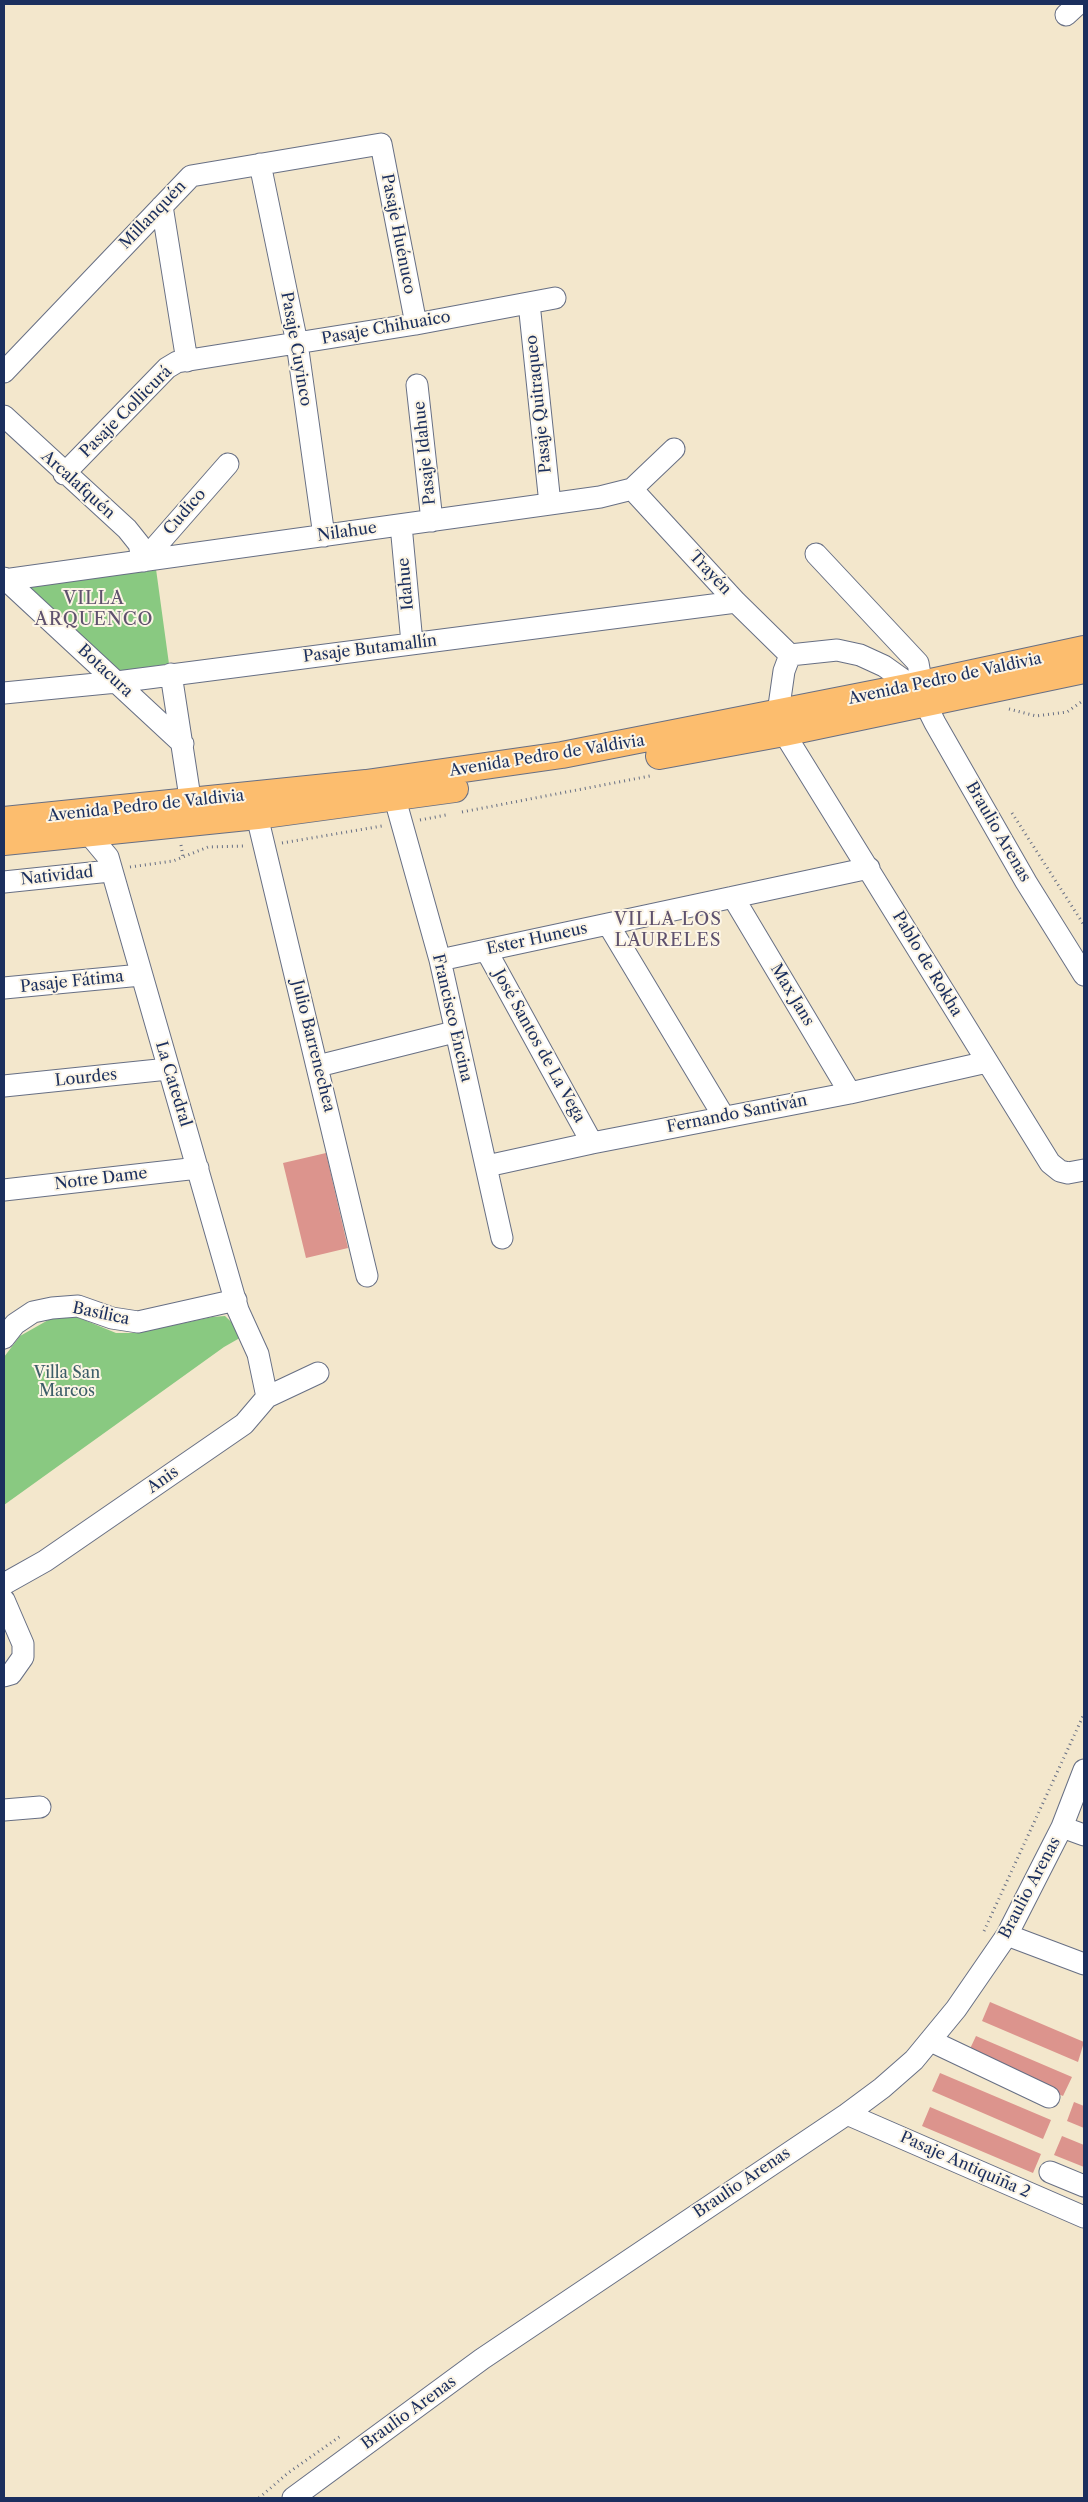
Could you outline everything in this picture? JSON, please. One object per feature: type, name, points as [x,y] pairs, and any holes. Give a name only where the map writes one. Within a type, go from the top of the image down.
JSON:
[{"type":"main road","name":"Avenida Pedro de Valdivia","points":[[4,820],[192,811],[257,816],[398,811],[920,691],[1084,649]]},
{"type":"main road","name":"Avenida Pedro de Valdivia","points":[[920,691],[1084,670]]},
{"type":"main road","name":"Avenida Pedro de Valdivia","points":[[4,842],[118,830],[192,811],[288,792],[454,772],[641,741],[781,723]]},
{"type":"street","name":"Millanquén","points":[[4,372],[192,176],[381,144]]},
{"type":"street","name":"Pasaje Huénuco","points":[[381,144],[416,324]]},
{"type":"street","name":"Pasaje Cuyinco","points":[[260,164],[296,343],[324,536]]},
{"type":"street","name":"Pasaje Collicurá","points":[[64,474],[167,368],[177,362],[187,361],[162,206]]},
{"type":"street","name":"Pasaje Chihuaico","points":[[187,361],[416,324],[556,298]]},
{"type":"street","name":"Pasaje Quitraqueo","points":[[529,303],[550,504]]},
{"type":"street","name":"Pasaje Idahue","points":[[417,385],[432,520]]},
{"type":"street","name":"Arcalafquén","points":[[4,416],[64,474],[128,529],[139,544],[142,561]]},
{"type":"street","points":[[632,489],[674,448]]},
{"type":"street","name":"Cudico","points":[[142,561],[228,464]]},
{"type":"street","name":"Nilahue","points":[[4,579],[600,497],[632,489]]},
{"type":"street","name":"Trayén","points":[[632,489],[736,602],[790,655]]},
{"type":"street","name":"Idahue","points":[[401,525],[412,643]]},
{"type":"street","points":[[816,554],[918,663],[920,691]]},
{"type":"street","name":"Botacura","points":[[4,579],[183,744]]},
{"type":"street","name":"Pasaje Butamallín","points":[[4,694],[117,682],[736,602]]},
{"type":"street","points":[[781,723],[784,671],[790,655],[837,650],[860,655],[884,666],[920,691]]},
{"type":"street","points":[[171,674],[192,811]]},
{"type":"street","name":"Braulio Arenas","points":[[920,691],[1026,882],[1084,975]]},
{"type":"street","name":"Pablo de Rokha","points":[[781,723],[1050,1164],[1060,1171],[1068,1173],[1084,1170]]},
{"type":"street","name":"Francisco Encina","points":[[398,811],[440,960],[454,1032],[487,1166],[502,1238]]},
{"type":"street","name":"Julio Barrenechea","points":[[257,816],[367,1276]]},
{"type":"street","points":[[109,864],[118,830]]},
{"type":"street","name":"La Catedral","points":[[88,833],[109,864],[237,1305],[251,1342],[258,1354],[267,1397]]},
{"type":"street","name":"Natividad","points":[[4,882],[109,864]]},
{"type":"street","name":"Ester Huneus","points":[[440,960],[869,868]]},
{"type":"street","name":"Max Jans","points":[[733,897],[850,1093]]},
{"type":"street","points":[[608,924],[724,1117]]},
{"type":"street","name":"José Santos de La Vega","points":[[486,950],[592,1143]]},
{"type":"street","name":"Pasaje Fátima","points":[[4,988],[141,975]]},
{"type":"street","points":[[318,1066],[454,1032]]},
{"type":"street","name":"Fernando Santiván","points":[[487,1166],[592,1143],[850,1093],[987,1062]]},
{"type":"street","name":"Lourdes","points":[[4,1086],[168,1069]]},
{"type":"street","name":"Notre Dame","points":[[4,1190],[198,1168]]},
{"type":"street","name":"Basílica","points":[[4,1338],[15,1324],[33,1312],[52,1308],[78,1306],[112,1318],[138,1322],[237,1305]]},
{"type":"street","name":"Anis","points":[[4,1584],[45,1560],[244,1424],[267,1397],[318,1373]]},
{"type":"street","points":[[4,1600],[23,1644],[23,1657],[11,1674],[4,1676]]},
{"type":"street","name":"Braulio Arenas","points":[[293,2498],[482,2359],[847,2114],[914,2060],[931,2041],[983,1973],[1007,1935],[1062,1827],[1084,1770]]},
{"type":"street","points":[[4,1810],[40,1807]]},
{"type":"street","points":[[1062,1827],[1084,1835]]},
{"type":"street","points":[[1007,1935],[1084,1964]]},
{"type":"street","points":[[931,2041],[1049,2097]]},
{"type":"street","name":"Pasaje Antiquiña 2","points":[[847,2114],[1084,2217]]},
{"type":"street","points":[[1050,2172],[1084,2186]]},
{"type":"path","points":[[1008,708],[1036,716],[1067,712],[1084,700]]},
{"type":"path","points":[[460,812],[657,775]]},
{"type":"path","points":[[1009,809],[1084,925]]},
{"type":"path","points":[[109,864],[173,861],[208,847],[264,846],[398,811],[451,814]]},
{"type":"path","points":[[983,1932],[1084,1714]]},
{"type":"path","points":[[258,2498],[288,2473],[343,2434]]},
{"type":"green space","points":[[156,569],[169,664],[118,671],[25,587]]},
{"type":"green space","name":"Villa San Marcos","points":[[225,1316],[245,1335],[224,1347],[4,1505],[4,1357],[20,1336],[50,1319],[77,1317],[116,1333],[137,1333]]},
{"type":"building","points":[[326,1153],[348,1248],[306,1258],[283,1163]]},
{"type":"building","points":[[990,2002],[1084,2042],[1078,2062],[982,2021]]},
{"type":"building","points":[[976,2036],[1072,2077],[1063,2096],[967,2055]]},
{"type":"building","points":[[940,2073],[1051,2120],[1043,2139],[932,2091]]},
{"type":"building","points":[[1074,2102],[1084,2106],[1084,2128],[1067,2121]]},
{"type":"building","points":[[930,2107],[1041,2154],[1033,2173],[922,2126]]},
{"type":"building","points":[[1062,2136],[1084,2145],[1084,2167],[1054,2155]]},
{"type":"district","name":"VILLA ARQUENCO","points":[[94,609]]},
{"type":"district","name":"VILLA LOS LAURELES","points":[[668,930]]}]
